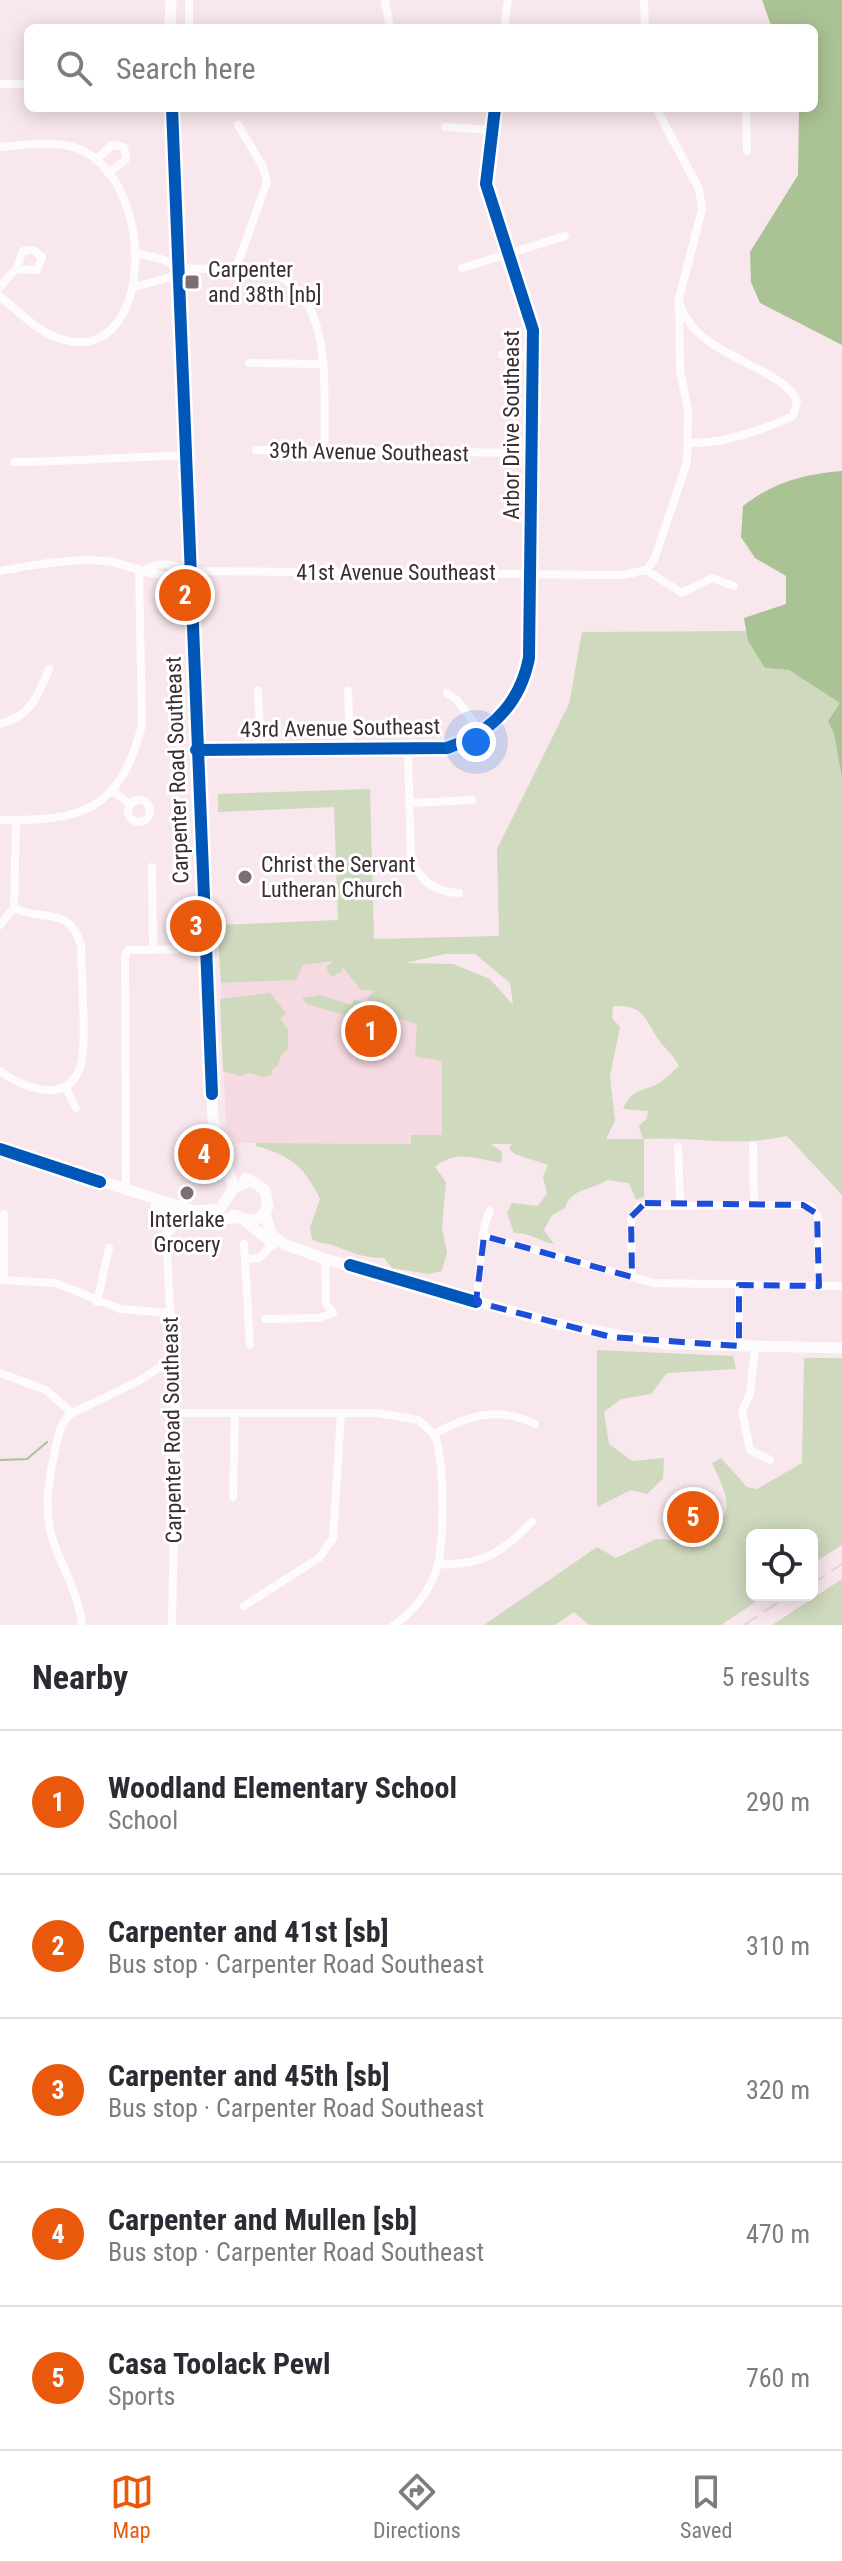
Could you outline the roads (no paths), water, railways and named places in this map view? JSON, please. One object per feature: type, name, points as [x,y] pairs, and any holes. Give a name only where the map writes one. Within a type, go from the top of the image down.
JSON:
[{"type":"street","points":[[170,24],[171,0]]},
{"type":"street","points":[[189,0],[189,24]]},
{"type":"street","points":[[385,0],[389,24]]},
{"type":"street","points":[[505,24],[508,0]]},
{"type":"street","points":[[644,0],[645,24]]},
{"type":"street","points":[[0,84],[24,84]]},
{"type":"street","name":"Carpenter Road Southeast","points":[[172,112],[213,1130],[226,1160],[231,1192]]},
{"type":"street","name":"Arbor Drive Southeast","points":[[481,732],[500,717],[525,678],[530,573],[532,322],[486,184],[495,112]]},
{"type":"street","points":[[658,112],[702,199],[699,224],[680,287],[678,349],[689,443],[664,533],[654,560],[646,570],[682,593],[712,578],[734,586]]},
{"type":"street","points":[[746,112],[747,151]]},
{"type":"street","points":[[236,268],[267,182],[263,167],[238,125]]},
{"type":"street","points":[[445,127],[493,130]]},
{"type":"street","points":[[96,160],[112,145],[124,147],[126,159],[108,174]]},
{"type":"street","points":[[0,147],[71,146],[96,160],[126,200],[133,220],[134,253],[134,287],[115,325],[84,341],[69,341],[42,331],[0,296]]},
{"type":"street","points":[[462,268],[565,236]]},
{"type":"street","points":[[134,253],[167,260],[178,268],[236,268],[278,275],[299,290],[314,313],[321,337],[325,451]]},
{"type":"street","points":[[134,287],[171,277],[178,268]]},
{"type":"street","points":[[0,287],[16,269]]},
{"type":"street","points":[[680,302],[685,316],[697,332],[721,351],[787,388],[797,402],[793,416],[777,423],[720,440],[689,443]]},
{"type":"street","points":[[502,355],[532,356]]},
{"type":"street","points":[[249,363],[321,364]]},
{"type":"street","name":"39th Avenue Southeast","points":[[256,450],[531,453]]},
{"type":"street","points":[[14,462],[69,462],[100,456],[185,456]]},
{"type":"street","name":"41st Avenue Southeast","points":[[0,571],[66,560],[108,561],[152,575],[180,575],[189,571],[623,575],[646,570]]},
{"type":"street","points":[[0,820],[55,820],[80,815],[96,807],[111,790],[137,745],[142,725],[142,570]]},
{"type":"street","points":[[0,724],[23,715],[32,706],[49,669]]},
{"type":"street","points":[[258,691],[261,750]]},
{"type":"street","points":[[348,691],[350,750]]},
{"type":"street","points":[[447,693],[457,700],[481,732]]},
{"type":"street","name":"43rd Avenue Southeast","points":[[196,750],[447,748],[481,732]]},
{"type":"street","points":[[408,750],[411,860],[419,877],[444,892],[459,893]]},
{"type":"street","points":[[111,790],[130,804]]},
{"type":"street","points":[[410,803],[472,800]]},
{"type":"street","points":[[0,925],[14,908],[16,820]]},
{"type":"street","points":[[152,867],[153,949]]},
{"type":"street","points":[[0,1071],[29,1087],[43,1090],[65,1087],[82,1063],[81,946],[77,932],[59,917],[24,913],[14,908]]},
{"type":"street","points":[[126,1188],[125,956],[128,950],[204,949]]},
{"type":"street","points":[[65,1087],[76,1108]]},
{"type":"street","points":[[753,1146],[754,1204]]},
{"type":"street","points":[[678,1147],[680,1203]]},
{"type":"street","points":[[0,1149],[100,1182],[171,1211],[190,1214],[220,1209],[231,1192],[250,1181],[265,1190],[269,1204],[265,1213],[266,1225],[275,1238],[324,1259],[476,1302],[648,1343],[842,1348]]},
{"type":"street","name":"Carpenter Road Southeast","points":[[226,1160],[250,1181]]},
{"type":"street","points":[[100,1182],[126,1188],[205,1220],[242,1220],[265,1213]]},
{"type":"street","points":[[231,1192],[229,1207],[273,1244],[307,1258],[324,1259]]},
{"type":"street","points":[[632,1277],[631,1220],[634,1211],[645,1203],[803,1205],[815,1211],[819,1220],[819,1286]]},
{"type":"street","name":"Carpenter Road Southeast","points":[[171,1211],[166,1235],[176,1413],[172,1625]]},
{"type":"street","points":[[476,1302],[485,1219],[490,1211]]},
{"type":"street","points":[[4,1214],[2,1280],[56,1283],[97,1302],[138,1312],[170,1313]]},
{"type":"street","points":[[166,1235],[190,1214]]},
{"type":"street","points":[[484,1236],[666,1285],[842,1286]]},
{"type":"street","points":[[244,1244],[250,1345]]},
{"type":"street","points":[[246,1259],[259,1258],[273,1244]]},
{"type":"street","points":[[97,1302],[109,1248]]},
{"type":"street","points":[[265,1319],[319,1318],[333,1313],[326,1303],[324,1259]]},
{"type":"street","points":[[739,1285],[739,1346]]},
{"type":"street","points":[[755,1346],[750,1394],[742,1411],[750,1450],[770,1460]]},
{"type":"street","points":[[82,1625],[73,1587],[56,1549],[47,1510],[59,1434],[65,1418],[72,1413],[137,1382],[171,1360]]},
{"type":"street","points":[[0,1373],[46,1390],[72,1413]]},
{"type":"street","points":[[434,1434],[474,1416],[496,1412],[515,1414],[535,1424]]},
{"type":"street","points":[[176,1413],[341,1413],[410,1417],[434,1434],[442,1467],[438,1564],[415,1607],[394,1625]]},
{"type":"street","points":[[244,1606],[319,1558],[333,1538],[341,1413]]},
{"type":"street","points":[[233,1497],[235,1414]]},
{"type":"street","points":[[438,1564],[480,1561],[508,1545],[532,1522]]},
{"type":"waterway","points":[[0,1460],[27,1459],[47,1442]]},
{"type":"railway","points":[[818,1580],[842,1564]]},
{"type":"railway","points":[[744,1625],[780,1601]]},
{"type":"place","name":"Carpenter and 38th [nb]","points":[[192,282]]},
{"type":"place","name":"Carpenter and 41st [sb]","points":[[185,595]]},
{"type":"place","name":"Christ the Servant Lutheran Church","points":[[245,877]]},
{"type":"place","name":"Carpenter and 45th [sb]","points":[[196,926]]},
{"type":"place","name":"Woodland Elementary School","points":[[371,1031]]},
{"type":"place","name":"Carpenter and Mullen [sb]","points":[[204,1154]]},
{"type":"place","name":"Interlake Grocery","points":[[187,1193]]},
{"type":"place","name":"Casa Toolack Pewl","points":[[693,1517]]}]
